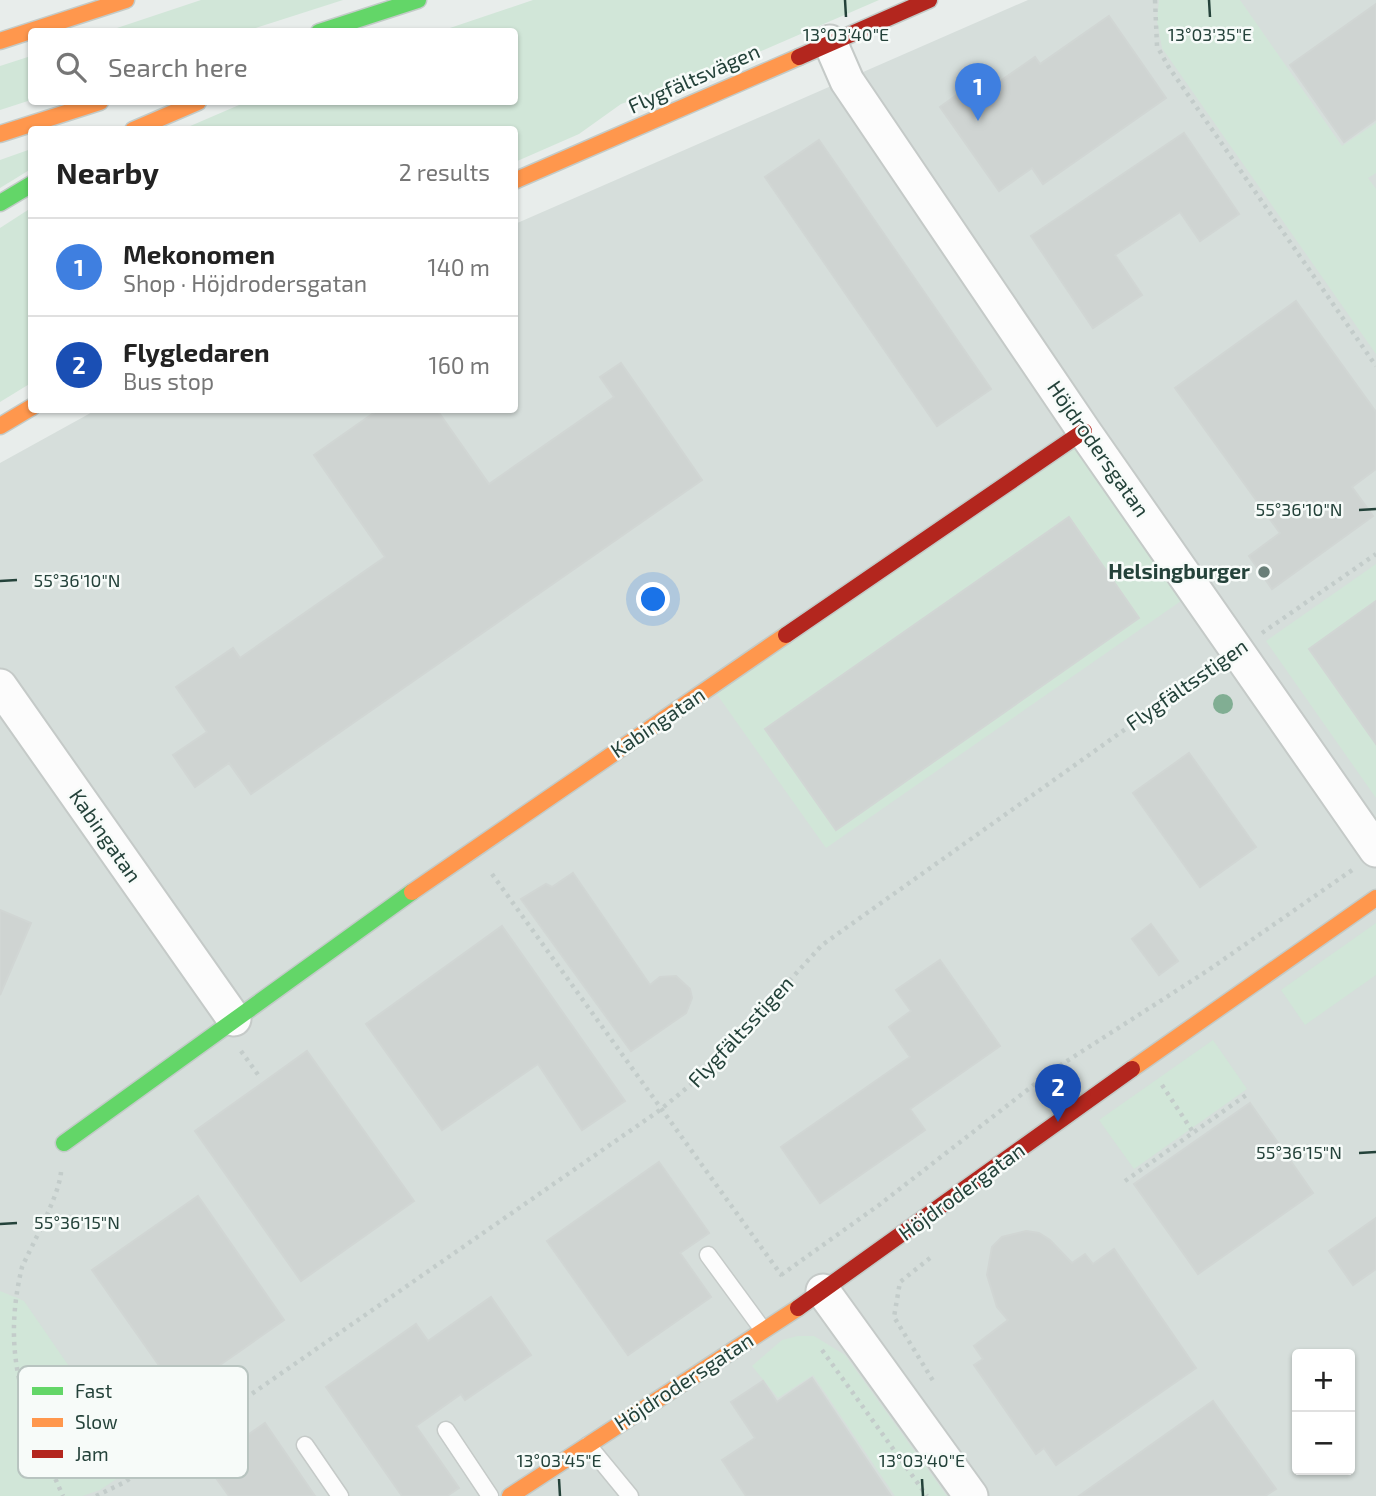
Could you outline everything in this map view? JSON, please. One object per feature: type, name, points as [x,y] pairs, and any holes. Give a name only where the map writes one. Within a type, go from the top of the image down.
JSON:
[{"type":"main road","points":[[40,28],[126,0]]},
{"type":"main road","name":"Flygfältsvägen","points":[[518,179],[929,0]]},
{"type":"main road","points":[[333,28],[424,3]]},
{"type":"main road","points":[[379,28],[424,3]]},
{"type":"main road","points":[[0,41],[28,32]]},
{"type":"main road","points":[[0,134],[91,105]]},
{"type":"main road","points":[[142,126],[191,105]]},
{"type":"main road","points":[[0,203],[28,186]]},
{"type":"main road","points":[[0,426],[28,409]]},
{"type":"main road","name":"Kabingatan","points":[[64,1143],[234,1019],[476,850],[1084,431]]},
{"type":"main road","name":"Höjdrodergatan","points":[[813,1298],[1078,1107],[1376,898]]},
{"type":"main road","name":"Höjdrodersgatan","points":[[510,1496],[813,1298]]},
{"type":"street","name":"Höjdrodersgatan","points":[[830,42],[847,81],[1084,431],[1238,649],[1371,855]]},
{"type":"street","name":"Kabingatan","points":[[0,687],[234,1019]]},
{"type":"street","points":[[813,1298],[971,1496]]},
{"type":"lane","points":[[708,1255],[763,1331]]},
{"type":"lane","points":[[446,1430],[490,1496]]},
{"type":"lane","points":[[305,1445],[340,1496]]},
{"type":"lane","points":[[589,1445],[630,1496]]},
{"type":"path","points":[[1155,0],[1157,46],[1168,66],[1376,366]]},
{"type":"path","name":"Flygfältsstigen","points":[[248,1396],[660,1110],[706,1072],[822,945],[1376,554]]},
{"type":"path","points":[[476,850],[660,1110],[781,1275],[813,1298]]},
{"type":"path","points":[[781,1275],[879,1205],[1053,1070],[1207,971],[1371,855]]},
{"type":"path","points":[[1053,1070],[1058,1077]]},
{"type":"path","points":[[1150,1092],[1172,1077]]},
{"type":"path","points":[[1162,1084],[1193,1132]]},
{"type":"path","points":[[1125,1181],[1249,1093]]},
{"type":"path","points":[[9,1306],[15,1284],[61,1178],[64,1143]]},
{"type":"path","points":[[932,1256],[900,1282],[894,1317],[935,1384]]},
{"type":"path","points":[[822,1350],[927,1496]]},
{"type":"path","points":[[13,1384],[18,1395]]},
{"type":"path","points":[[55,1478],[63,1496]]},
{"type":"path","name":"Flygfältsstigen","points":[[96,1496],[131,1478]]},
{"type":"shaded area","points":[[1028,0],[1376,0],[1376,1496],[0,1496],[0,463],[91,413],[518,413],[518,223]]},
{"type":"green space","points":[[201,0],[343,0],[255,28],[117,28]]},
{"type":"green space","points":[[533,0],[879,0],[706,75],[621,104],[579,134],[518,161],[518,126],[190,126],[239,105],[518,105],[518,28],[450,28]]},
{"type":"green space","points":[[1159,0],[1240,0],[1342,146],[1376,123],[1376,173],[1368,178],[1376,189],[1376,354],[1162,48],[1157,21]]},
{"type":"green space","points":[[28,57],[28,101],[0,110],[0,66]]},
{"type":"green space","points":[[28,150],[28,171],[0,188],[0,160]]},
{"type":"green space","points":[[28,210],[28,385],[0,402],[0,228]]},
{"type":"green space","points":[[1084,440],[1191,594],[826,848],[716,693]]},
{"type":"green space","points":[[1376,564],[1376,798],[1266,641]]},
{"type":"green space","points":[[1376,923],[1376,975],[1305,1025],[1281,990]]},
{"type":"green space","points":[[1213,1040],[1247,1089],[1134,1169],[1099,1120]]},
{"type":"green space","points":[[0,1291],[24,1301],[69,1366],[18,1366],[18,1478],[118,1478],[100,1490],[82,1496],[0,1496]]},
{"type":"green space","points":[[814,1336],[845,1355],[947,1496],[895,1496],[813,1375],[778,1398],[752,1366],[782,1340]]},
{"type":"building","points":[[1376,4],[1376,119],[1344,142],[1290,65]]},
{"type":"building","points":[[1109,16],[1166,98],[1043,184],[1032,168],[999,191],[940,107],[975,82],[983,93],[1035,57],[1040,64]]},
{"type":"building","points":[[1184,133],[1239,214],[1200,241],[1180,212],[1115,255],[1142,295],[1093,328],[1031,236]]},
{"type":"building","points":[[819,140],[991,389],[937,426],[765,177]]},
{"type":"building","points":[[1296,301],[1376,412],[1376,469],[1352,487],[1373,516],[1272,589],[1249,556],[1280,533],[1175,388]]},
{"type":"building","points":[[621,363],[702,480],[251,794],[229,763],[195,787],[173,755],[207,732],[176,687],[233,648],[240,658],[385,557],[314,455],[374,413],[439,413],[489,484],[614,397],[600,377]]},
{"type":"building","points":[[1069,517],[1139,618],[836,830],[765,729]]},
{"type":"building","points":[[1376,601],[1376,744],[1309,649]]},
{"type":"building","points":[[1189,753],[1256,847],[1200,887],[1133,793]]},
{"type":"building","points":[[573,873],[650,985],[660,977],[676,976],[690,989],[692,998],[686,1013],[631,1051],[521,899],[546,884],[552,887]]},
{"type":"building","points":[[0,910],[31,923],[0,995]]},
{"type":"building","points":[[1151,924],[1178,961],[1159,975],[1132,939]]},
{"type":"building","points":[[502,926],[625,1101],[582,1130],[538,1064],[442,1130],[366,1024]]},
{"type":"building","points":[[940,960],[1000,1046],[910,1109],[925,1130],[820,1203],[781,1147],[910,1057],[889,1027],[911,1011],[896,990]]},
{"type":"building","points":[[307,1051],[414,1201],[301,1281],[195,1131]]},
{"type":"building","points":[[1250,1103],[1313,1193],[1198,1274],[1134,1184]]},
{"type":"building","points":[[659,1162],[709,1233],[680,1253],[711,1297],[628,1355],[547,1241]]},
{"type":"building","points":[[198,1196],[284,1320],[221,1366],[159,1366],[92,1270]]},
{"type":"building","points":[[1376,1218],[1376,1269],[1353,1285],[1329,1251]]},
{"type":"building","points":[[1026,1231],[1039,1233],[1050,1240],[1072,1263],[1085,1254],[1093,1264],[1114,1249],[1196,1368],[1056,1465],[1044,1448],[1036,1454],[974,1365],[983,1359],[974,1346],[1008,1320],[997,1307],[987,1275],[992,1247],[1002,1237]]},
{"type":"building","points":[[491,1297],[531,1355],[465,1400],[461,1394],[416,1426],[459,1488],[447,1496],[402,1496],[326,1387],[416,1324],[428,1341]]},
{"type":"building","points":[[812,1378],[891,1496],[746,1496],[722,1460],[755,1438],[731,1402],[763,1381],[777,1402]]},
{"type":"building","points":[[1213,1401],[1276,1489],[1265,1496],[1079,1496]]},
{"type":"building","points":[[265,1423],[315,1496],[229,1496],[216,1478],[248,1478],[248,1435]]},
{"type":"traffic: fast","points":[[331,28],[418,0]]},
{"type":"traffic: fast","points":[[0,203],[28,186]]},
{"type":"traffic: fast","points":[[64,1143],[412,892]]},
{"type":"traffic: slow","points":[[40,28],[126,0]]},
{"type":"traffic: slow","points":[[0,41],[28,32]]},
{"type":"traffic: slow","points":[[518,179],[799,57]]},
{"type":"traffic: slow","points":[[0,134],[91,105]]},
{"type":"traffic: slow","points":[[142,126],[191,105]]},
{"type":"traffic: slow","points":[[0,426],[28,409]]},
{"type":"traffic: slow","points":[[412,892],[786,635]]},
{"type":"traffic: slow","points":[[1132,1069],[1376,898]]},
{"type":"traffic: slow","points":[[510,1496],[798,1308]]},
{"type":"traffic: jam","points":[[799,57],[929,0]]},
{"type":"traffic: jam","points":[[786,635],[1084,431]]},
{"type":"traffic: jam","points":[[798,1308],[1132,1069]]},
{"type":"place","name":"Mekonomen","points":[[978,121]]},
{"type":"place","name":"Helsingburger","points":[[1264,572]]},
{"type":"place","name":"Flygledaren","points":[[1058,1122]]}]
